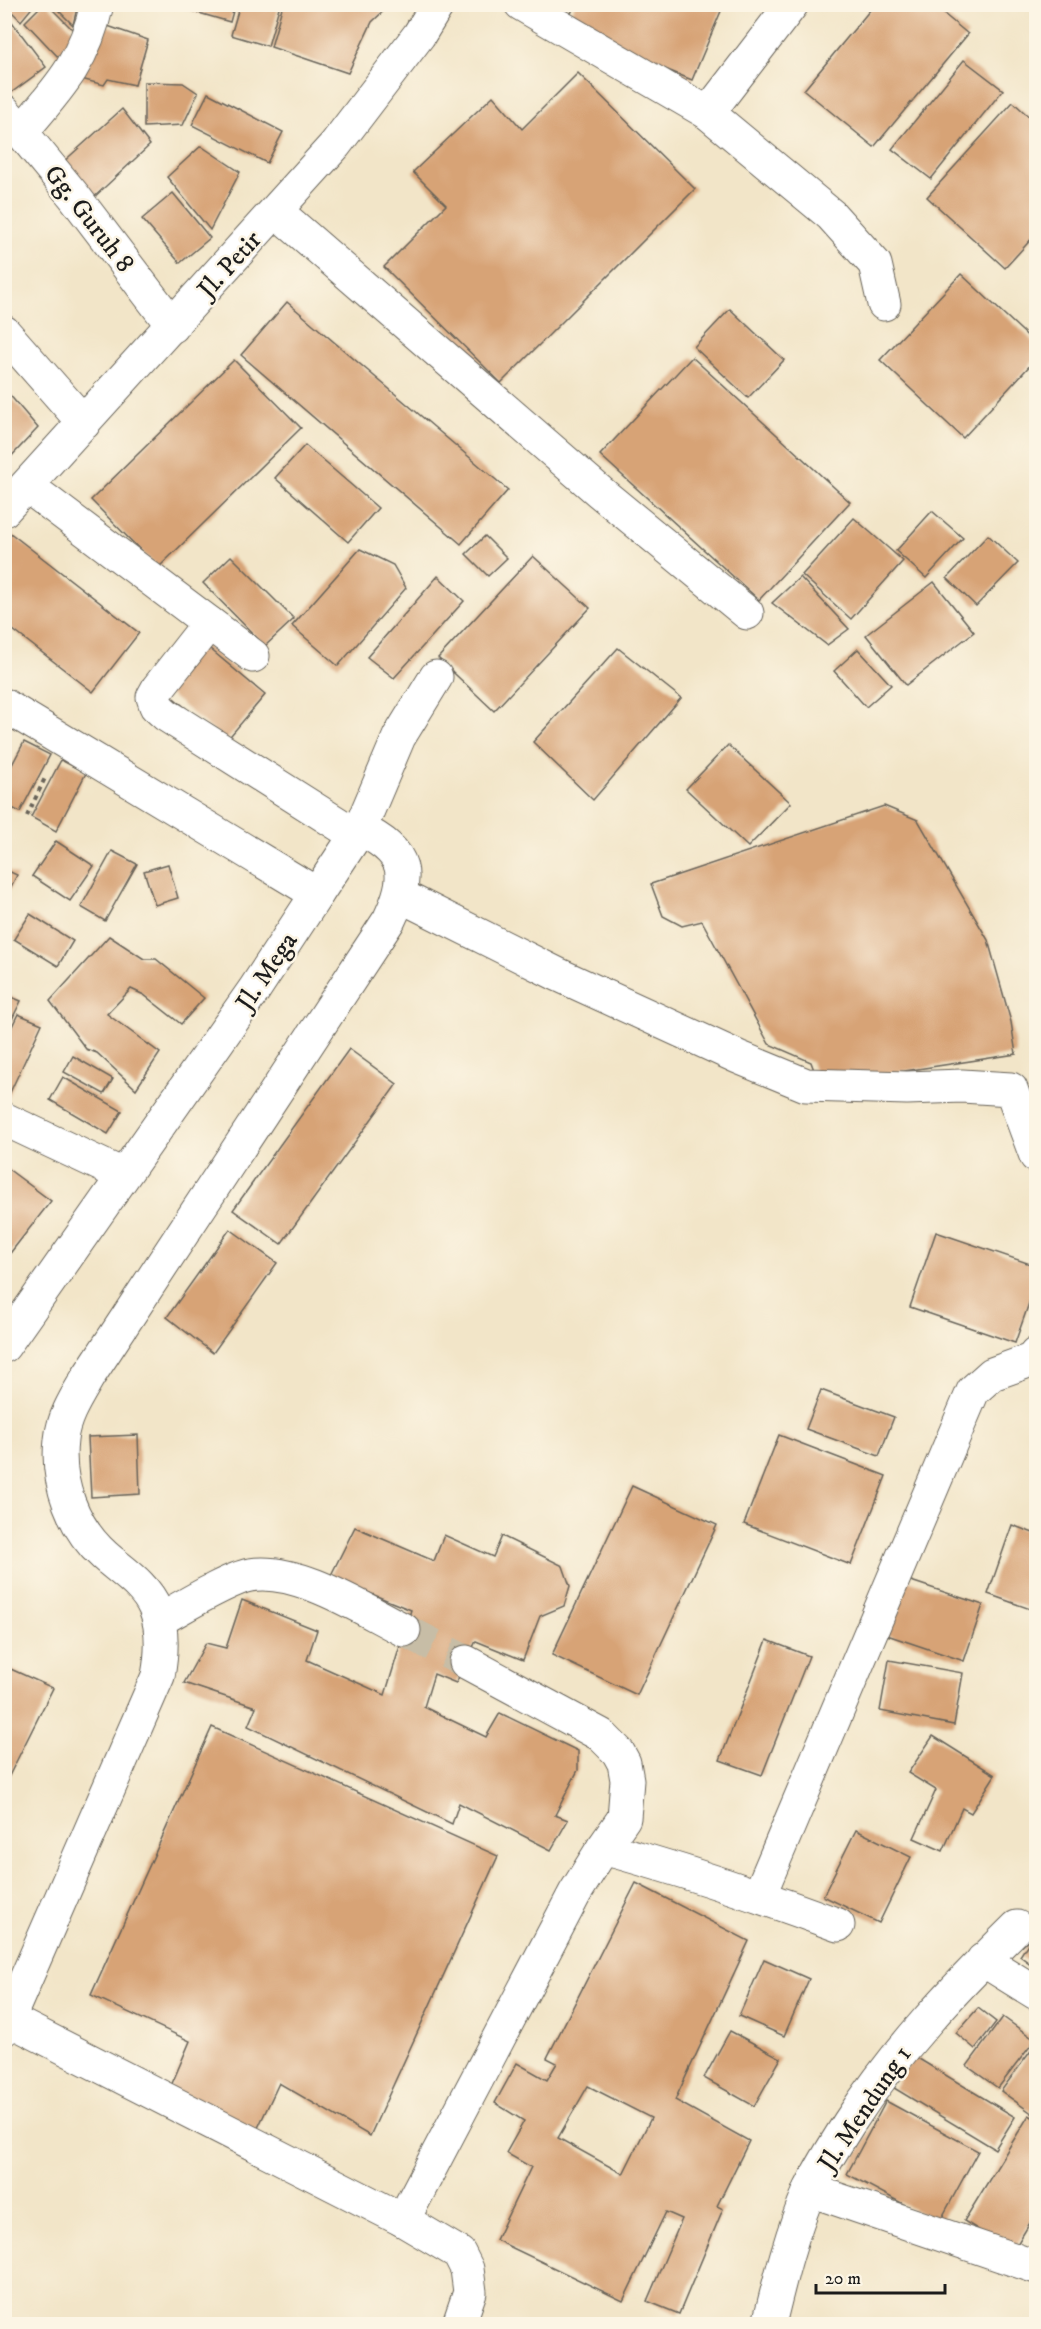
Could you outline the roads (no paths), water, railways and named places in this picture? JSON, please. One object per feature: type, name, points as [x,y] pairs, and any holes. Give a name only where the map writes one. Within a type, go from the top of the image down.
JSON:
[{"type":"street","points":[[13,121],[74,67],[88,37],[97,4]]},
{"type":"street","name":"Jl. Petir","points":[[4,510],[173,326],[349,128],[419,34],[438,4]]},
{"type":"street","points":[[521,4],[708,113],[831,215],[875,264],[884,304]]},
{"type":"street","points":[[708,113],[792,4]]},
{"type":"street","name":"Gg. Guruh 8","points":[[13,121],[173,326]]},
{"type":"street","points":[[276,211],[600,492],[747,613]]},
{"type":"street","points":[[4,332],[84,423]]},
{"type":"street","points":[[27,486],[253,656]]},
{"type":"street","points":[[209,623],[158,688],[153,697],[156,706],[166,715],[358,832],[381,841],[395,856],[403,873],[401,896],[389,920],[88,1377],[70,1410],[61,1438],[61,1460],[73,1515],[86,1537],[144,1590],[155,1607],[159,1620],[162,1658],[158,1676],[6,2021],[403,2220],[459,2253],[467,2269],[470,2292],[459,2325]]},
{"type":"street","name":"Jl. Mega","points":[[4,1346],[254,990],[358,832],[399,737],[436,677]]},
{"type":"street","points":[[4,705],[317,894]]},
{"type":"street","points":[[401,896],[557,974],[738,1057],[806,1085],[907,1088],[971,1086],[1011,1089],[1033,1145]]},
{"type":"street","points":[[4,1119],[123,1175]]},
{"type":"street","points":[[759,1896],[973,1391],[992,1374],[1031,1359],[1036,1354]]},
{"type":"street","points":[[159,1620],[250,1575],[281,1575],[305,1581],[404,1630]]},
{"type":"street","points":[[403,2220],[575,1893],[624,1818],[627,1780],[624,1763],[618,1752],[601,1735],[466,1662]]},
{"type":"street","points":[[603,1848],[657,1862],[838,1925]]},
{"type":"street","name":"Jl. Mendung 1","points":[[768,2325],[787,2252],[810,2190],[833,2148],[892,2061],[921,2026],[1017,1927]]},
{"type":"street","points":[[983,1960],[1036,1993]]},
{"type":"street","points":[[810,2190],[1036,2267]]},
{"type":"tunnel","points":[[404,1630],[466,1662]]}]
